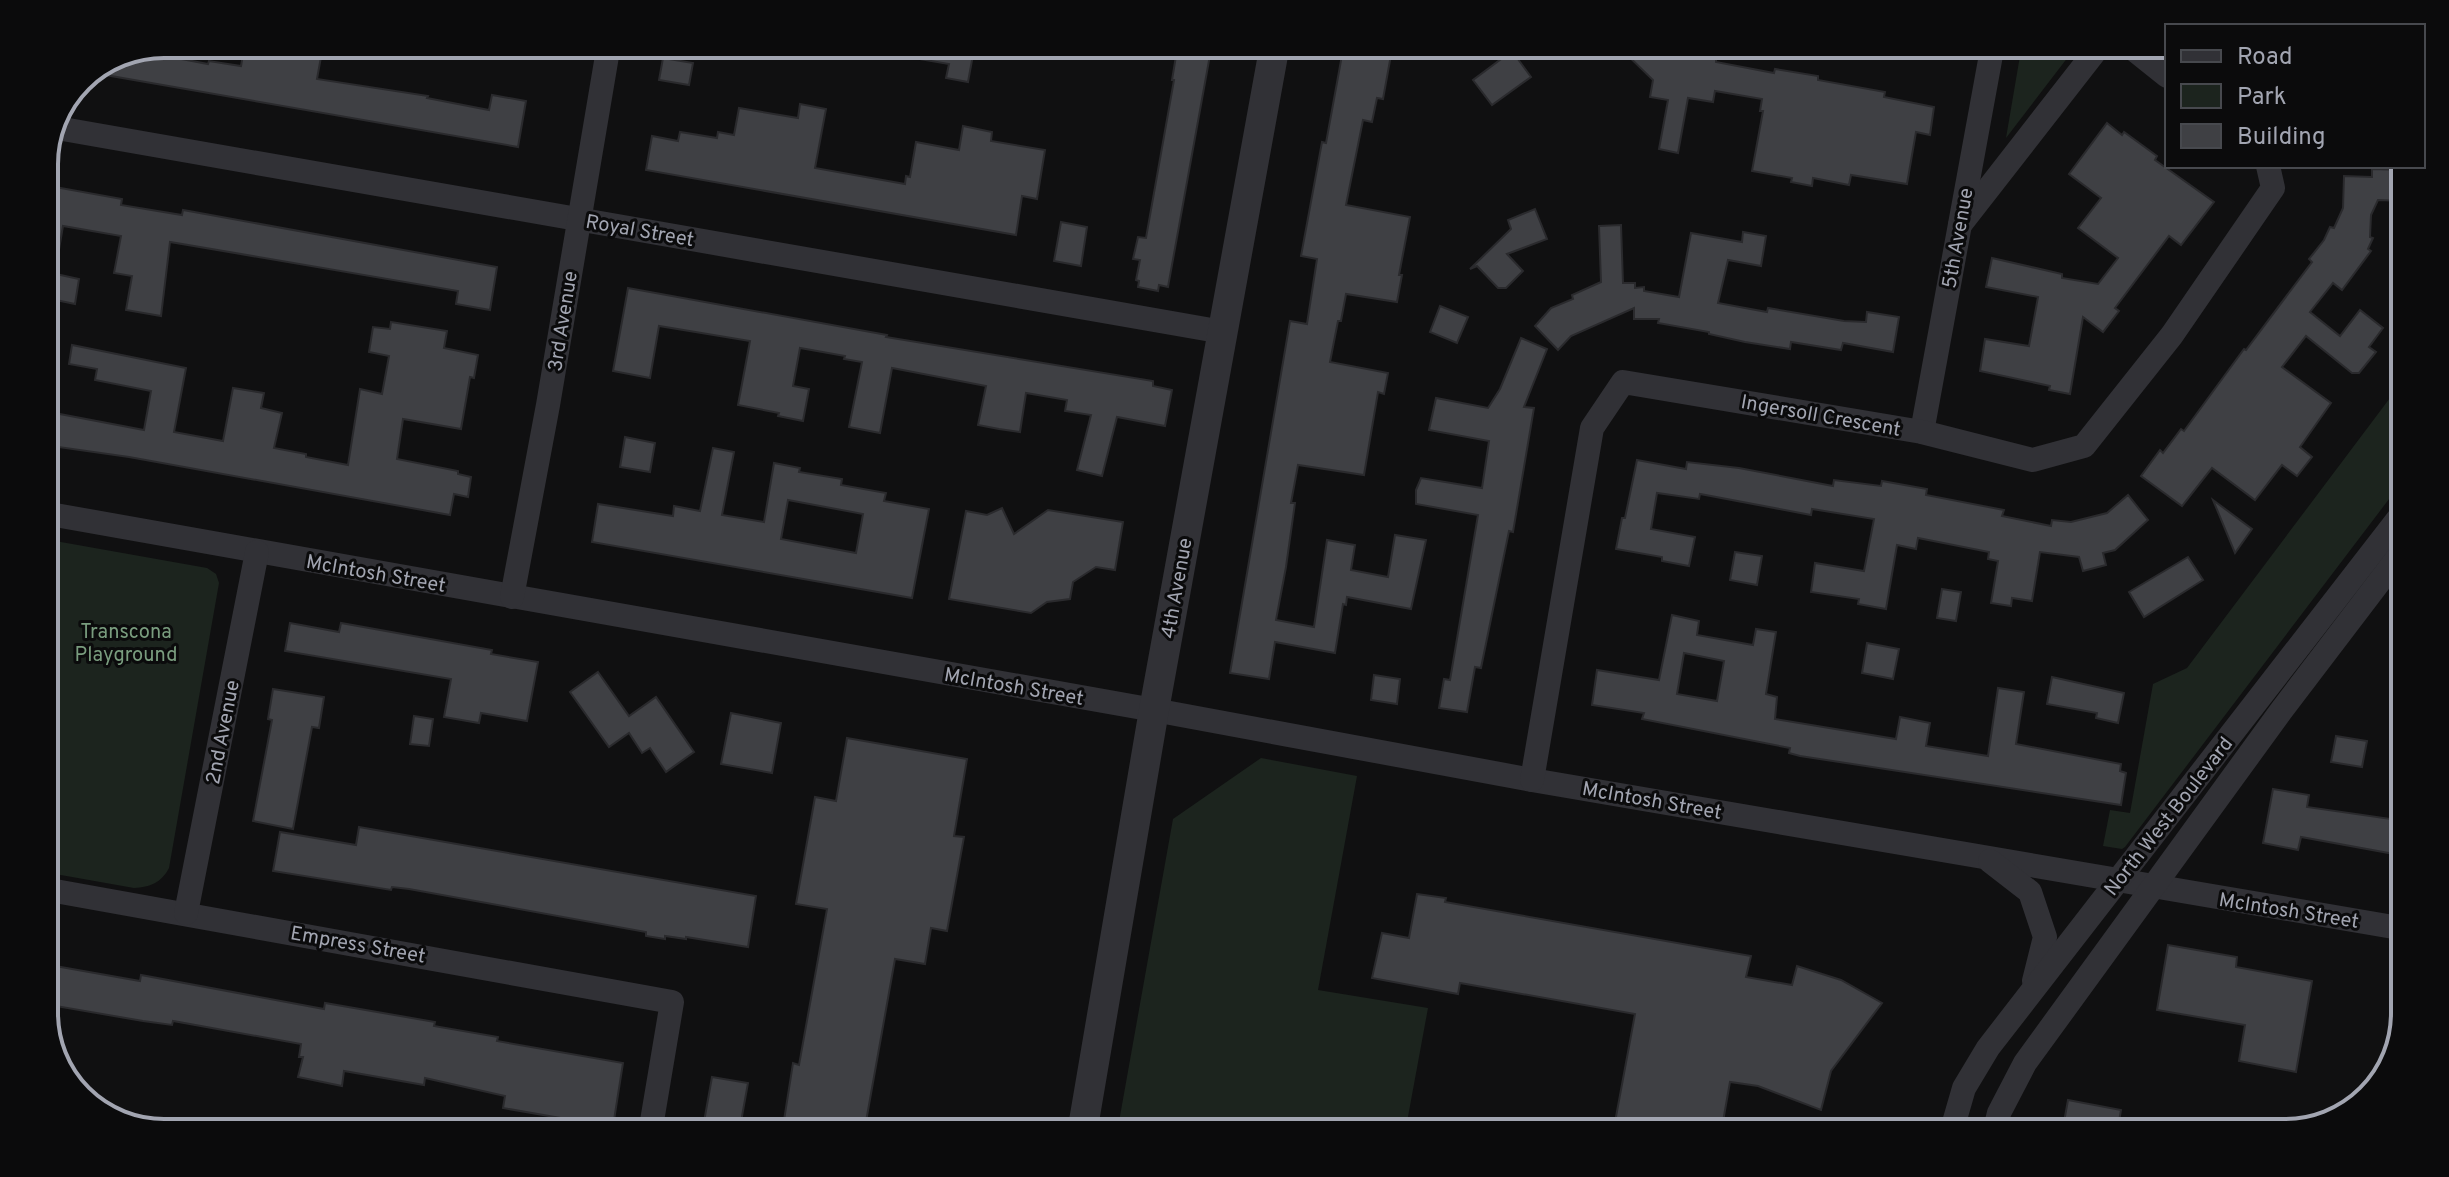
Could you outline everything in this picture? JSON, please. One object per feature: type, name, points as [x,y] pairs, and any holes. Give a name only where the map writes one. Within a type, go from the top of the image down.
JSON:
[{"type":"street","name":"3rd Avenue","points":[[512,597],[607,58]]},
{"type":"street","name":"4th Avenue","points":[[1084,1119],[1154,710],[1272,58]]},
{"type":"street","name":"5th Avenue","points":[[1922,432],[1990,58]]},
{"type":"street","points":[[1958,228],[2090,58]]},
{"type":"street","points":[[2144,58],[2165,74]]},
{"type":"street","name":"Royal Street","points":[[65,129],[1223,332]]},
{"type":"street","name":"Ingersoll Crescent","points":[[1532,780],[1592,428],[1623,382],[1922,432],[2033,460],[2084,446],[2172,335],[2273,188],[2268,168]]},
{"type":"street","name":"McIntosh Street","points":[[58,516],[1532,780],[2391,927]]},
{"type":"street","name":"North West Boulevard","points":[[1955,1119],[1964,1088],[1988,1048],[2032,990],[2391,550]]},
{"type":"street","name":"North West Boulevard","points":[[1998,1119],[2025,1063],[2391,551]]},
{"type":"street","name":"2nd Avenue","points":[[186,913],[257,552]]},
{"type":"street","name":"McIntosh Street","points":[[1985,857],[2030,892],[2045,937],[2032,990]]},
{"type":"street","name":"Empress Street","points":[[58,891],[672,1002],[652,1119]]},
{"type":"green space","points":[[2020,58],[2067,58],[2006,138]]},
{"type":"green space","points":[[2391,397],[2391,496],[2125,847],[2103,846],[2110,810],[2130,813],[2153,684],[2187,668]]},
{"type":"green space","name":"Transcona Playground","points":[[58,541],[207,568],[216,574],[219,583],[169,868],[159,881],[134,888],[58,874]]},
{"type":"green space","points":[[1261,758],[1357,776],[1318,990],[1428,1008],[1408,1119],[1119,1119],[1173,819]]},
{"type":"building","points":[[164,58],[241,66],[242,58],[321,58],[317,79],[428,96],[489,110],[492,95],[526,101],[518,147],[106,75],[130,64]]},
{"type":"building","points":[[663,58],[693,63],[689,85],[659,80]]},
{"type":"building","points":[[914,58],[972,58],[968,82],[946,78],[949,64]]},
{"type":"building","points":[[1176,58],[1209,58],[1168,287],[1159,285],[1158,291],[1138,287],[1139,281],[1136,280],[1140,260],[1133,259],[1138,237],[1146,238]]},
{"type":"building","points":[[1341,58],[1390,58],[1383,99],[1377,98],[1372,122],[1363,120],[1346,205],[1410,217],[1397,302],[1346,294],[1330,362],[1388,373],[1384,394],[1378,392],[1364,475],[1298,465],[1291,503],[1295,503],[1286,567],[1276,620],[1314,627],[1327,540],[1355,545],[1351,570],[1388,577],[1395,535],[1426,540],[1411,609],[1347,597],[1346,605],[1343,604],[1335,653],[1275,642],[1269,679],[1230,673],[1290,321],[1307,324],[1317,259],[1301,256],[1322,142],[1326,143]]},
{"type":"building","points":[[1503,58],[1517,58],[1531,77],[1492,105],[1473,80]]},
{"type":"building","points":[[1630,58],[1716,58],[1716,62],[1774,73],[1775,69],[1818,76],[1818,80],[1885,92],[1884,97],[1934,107],[1930,135],[1916,132],[1907,184],[1851,175],[1849,185],[1813,178],[1812,186],[1791,182],[1792,178],[1752,171],[1763,111],[1760,111],[1762,99],[1715,91],[1713,102],[1688,98],[1678,153],[1659,149],[1668,100],[1650,97],[1653,80]]},
{"type":"building","points":[[800,104],[826,109],[815,168],[905,184],[906,176],[910,177],[916,142],[959,150],[963,126],[992,132],[991,141],[1045,150],[1037,199],[1022,196],[1016,235],[646,170],[652,136],[678,141],[680,132],[717,138],[718,132],[734,135],[739,108],[798,118]]},
{"type":"building","points":[[2107,123],[2157,156],[2155,160],[2214,202],[2181,245],[2169,236],[2115,308],[2119,311],[2103,332],[2083,317],[2070,394],[2049,390],[2050,386],[1980,371],[1985,339],[2029,346],[2038,297],[1986,287],[1992,258],[2062,274],[2062,278],[2098,284],[2118,258],[2078,228],[2101,198],[2069,174]]},
{"type":"building","points":[[2372,169],[2391,170],[2391,200],[2378,200],[2371,215],[2370,237],[2373,238],[2368,249],[2371,251],[2342,290],[2333,283],[2310,312],[2340,336],[2360,310],[2383,328],[2369,347],[2376,352],[2359,373],[2352,373],[2306,336],[2282,367],[2331,403],[2300,447],[2312,457],[2297,476],[2282,465],[2255,500],[2212,468],[2182,506],[2141,476],[2160,450],[2163,453],[2181,429],[2184,431],[2312,262],[2309,259],[2330,227],[2334,228],[2343,208],[2344,176],[2372,177]]},
{"type":"building","points":[[58,188],[122,199],[121,205],[182,215],[183,210],[497,267],[490,310],[456,304],[458,291],[170,242],[161,316],[126,310],[132,276],[114,273],[121,236],[63,226],[58,255]]},
{"type":"building","points":[[1535,209],[1547,239],[1507,254],[1523,271],[1506,288],[1498,288],[1477,266],[1470,269],[1511,229],[1508,220]]},
{"type":"building","points":[[1061,222],[1087,227],[1081,266],[1054,261]]},
{"type":"building","points":[[1621,225],[1623,283],[1635,283],[1635,288],[1644,287],[1644,291],[1679,297],[1691,233],[1742,242],[1743,232],[1766,236],[1761,266],[1728,260],[1718,303],[1844,321],[1866,322],[1867,312],[1899,317],[1893,352],[1843,343],[1841,350],[1791,342],[1790,349],[1745,342],[1658,323],[1659,319],[1634,319],[1634,308],[1571,336],[1558,350],[1535,326],[1551,308],[1601,282],[1599,226]]},
{"type":"building","points":[[58,274],[79,279],[75,304],[58,300]]},
{"type":"building","points":[[628,288],[886,337],[1153,381],[1153,386],[1172,390],[1165,426],[1117,417],[1102,476],[1077,470],[1091,415],[1065,411],[1067,400],[1026,393],[1020,432],[999,429],[978,425],[986,386],[892,368],[880,433],[849,427],[862,362],[800,348],[793,386],[809,389],[803,421],[778,416],[779,413],[738,405],[750,341],[659,326],[650,378],[613,371]]},
{"type":"building","points":[[1440,306],[1468,317],[1457,343],[1430,332]]},
{"type":"building","points":[[391,322],[447,331],[444,348],[478,355],[474,378],[470,377],[461,429],[403,419],[397,459],[458,471],[458,474],[471,477],[468,497],[454,494],[450,515],[58,447],[58,414],[144,430],[151,391],[95,380],[97,369],[69,364],[72,345],[186,368],[174,432],[223,441],[233,388],[264,393],[261,408],[282,413],[274,448],[348,465],[360,389],[382,394],[389,356],[369,352],[373,327],[390,329]]},
{"type":"building","points":[[1521,338],[1547,349],[1524,407],[1534,408],[1513,532],[1509,531],[1481,668],[1475,667],[1467,712],[1439,708],[1444,679],[1450,680],[1478,515],[1416,504],[1416,490],[1421,478],[1482,488],[1489,441],[1429,430],[1436,398],[1488,408],[1500,389]]},
{"type":"building","points":[[625,437],[655,443],[650,472],[620,467]]},
{"type":"building","points":[[713,448],[734,452],[722,515],[764,522],[774,463],[800,468],[799,472],[842,479],[841,485],[886,493],[884,501],[929,509],[912,598],[592,542],[598,504],[673,516],[674,506],[700,511]],"holes":[[[788,500],[863,514],[856,553],[781,539]]]},
{"type":"building","points":[[1637,460],[1686,469],[1687,462],[1739,468],[1833,486],[1834,480],[1881,486],[1882,481],[1927,489],[1926,495],[2004,510],[2002,516],[2051,526],[2052,520],[2071,522],[2107,513],[2128,495],[2148,520],[2115,550],[2103,553],[2106,565],[2083,571],[2079,557],[2040,552],[2032,601],[2012,598],[2011,606],[1991,603],[1998,561],[1988,559],[1989,552],[1918,538],[1916,549],[1897,545],[1886,609],[1858,604],[1859,599],[1811,592],[1815,563],[1864,571],[1874,519],[1812,509],[1811,515],[1700,494],[1699,499],[1657,493],[1651,529],[1695,537],[1689,566],[1662,561],[1662,557],[1616,549]]},
{"type":"building","points":[[2213,500],[2252,529],[2235,553]]},
{"type":"building","points":[[1002,508],[1014,534],[1048,510],[1123,522],[1115,570],[1096,567],[1073,582],[1070,599],[1047,602],[1031,613],[949,599],[966,511],[987,515]]},
{"type":"building","points":[[1735,552],[1762,556],[1757,585],[1730,580]]},
{"type":"building","points":[[2188,557],[2203,580],[2144,617],[2129,592]]},
{"type":"building","points":[[1942,589],[1961,592],[1956,621],[1937,618]]},
{"type":"building","points":[[1672,615],[1699,621],[1697,635],[1753,645],[1756,629],[1776,632],[1766,694],[1777,697],[1775,719],[1896,739],[1900,717],[1930,723],[1926,746],[1988,756],[1998,688],[2024,692],[2016,744],[2121,764],[2120,771],[2126,773],[2121,805],[1800,756],[1789,753],[1790,748],[1642,719],[1644,713],[1592,705],[1597,670],[1659,680]],"holes":[[[1684,653],[1724,661],[1717,701],[1677,694]]]},
{"type":"building","points":[[290,623],[339,632],[341,623],[492,650],[491,654],[538,662],[527,721],[481,713],[479,723],[444,717],[451,679],[285,651]]},
{"type":"building","points":[[1867,643],[1899,649],[1893,679],[1862,673]]},
{"type":"building","points":[[598,672],[629,716],[656,697],[694,752],[666,772],[650,748],[642,753],[629,733],[609,747],[570,692]]},
{"type":"building","points":[[1374,675],[1400,679],[1397,704],[1371,700]]},
{"type":"building","points":[[2052,677],[2124,693],[2118,723],[2096,718],[2097,713],[2047,704]]},
{"type":"building","points":[[273,689],[324,697],[319,728],[312,727],[293,829],[253,821],[272,720],[268,719]]},
{"type":"building","points":[[731,713],[781,723],[772,773],[721,764]]},
{"type":"building","points":[[414,716],[433,719],[429,746],[410,744]]},
{"type":"building","points":[[2336,736],[2367,741],[2362,767],[2331,762]]},
{"type":"building","points":[[847,738],[967,759],[954,836],[964,837],[947,931],[931,928],[925,964],[895,959],[866,1119],[784,1119],[793,1063],[799,1065],[827,909],[796,904],[815,797],[836,801]]},
{"type":"building","points":[[2273,789],[2309,795],[2307,807],[2391,819],[2391,853],[2301,837],[2298,850],[2263,843]]},
{"type":"building","points":[[359,827],[756,896],[748,947],[686,937],[665,936],[665,939],[646,936],[646,932],[409,889],[392,887],[391,890],[273,871],[280,832],[356,845]]},
{"type":"building","points":[[1417,894],[1446,898],[1445,902],[1751,956],[1746,977],[1792,985],[1797,966],[1841,980],[1882,1003],[1831,1071],[1821,1110],[1758,1086],[1730,1082],[1723,1119],[1616,1119],[1635,1014],[1460,983],[1458,994],[1372,978],[1382,933],[1409,938]]},
{"type":"building","points":[[2168,945],[2237,957],[2236,967],[2312,981],[2296,1072],[2239,1061],[2245,1025],[2157,1010]]},
{"type":"building","points":[[58,966],[140,981],[141,975],[324,1009],[325,1003],[435,1022],[434,1026],[498,1037],[497,1041],[623,1063],[614,1119],[566,1119],[503,1108],[505,1096],[425,1078],[424,1085],[344,1071],[342,1086],[298,1077],[303,1057],[299,1057],[301,1044],[173,1021],[172,1025],[58,1006]]},
{"type":"building","points":[[712,1077],[748,1083],[742,1119],[704,1119]]},
{"type":"building","points":[[2068,1100],[2121,1110],[2119,1119],[2065,1119]]}]
